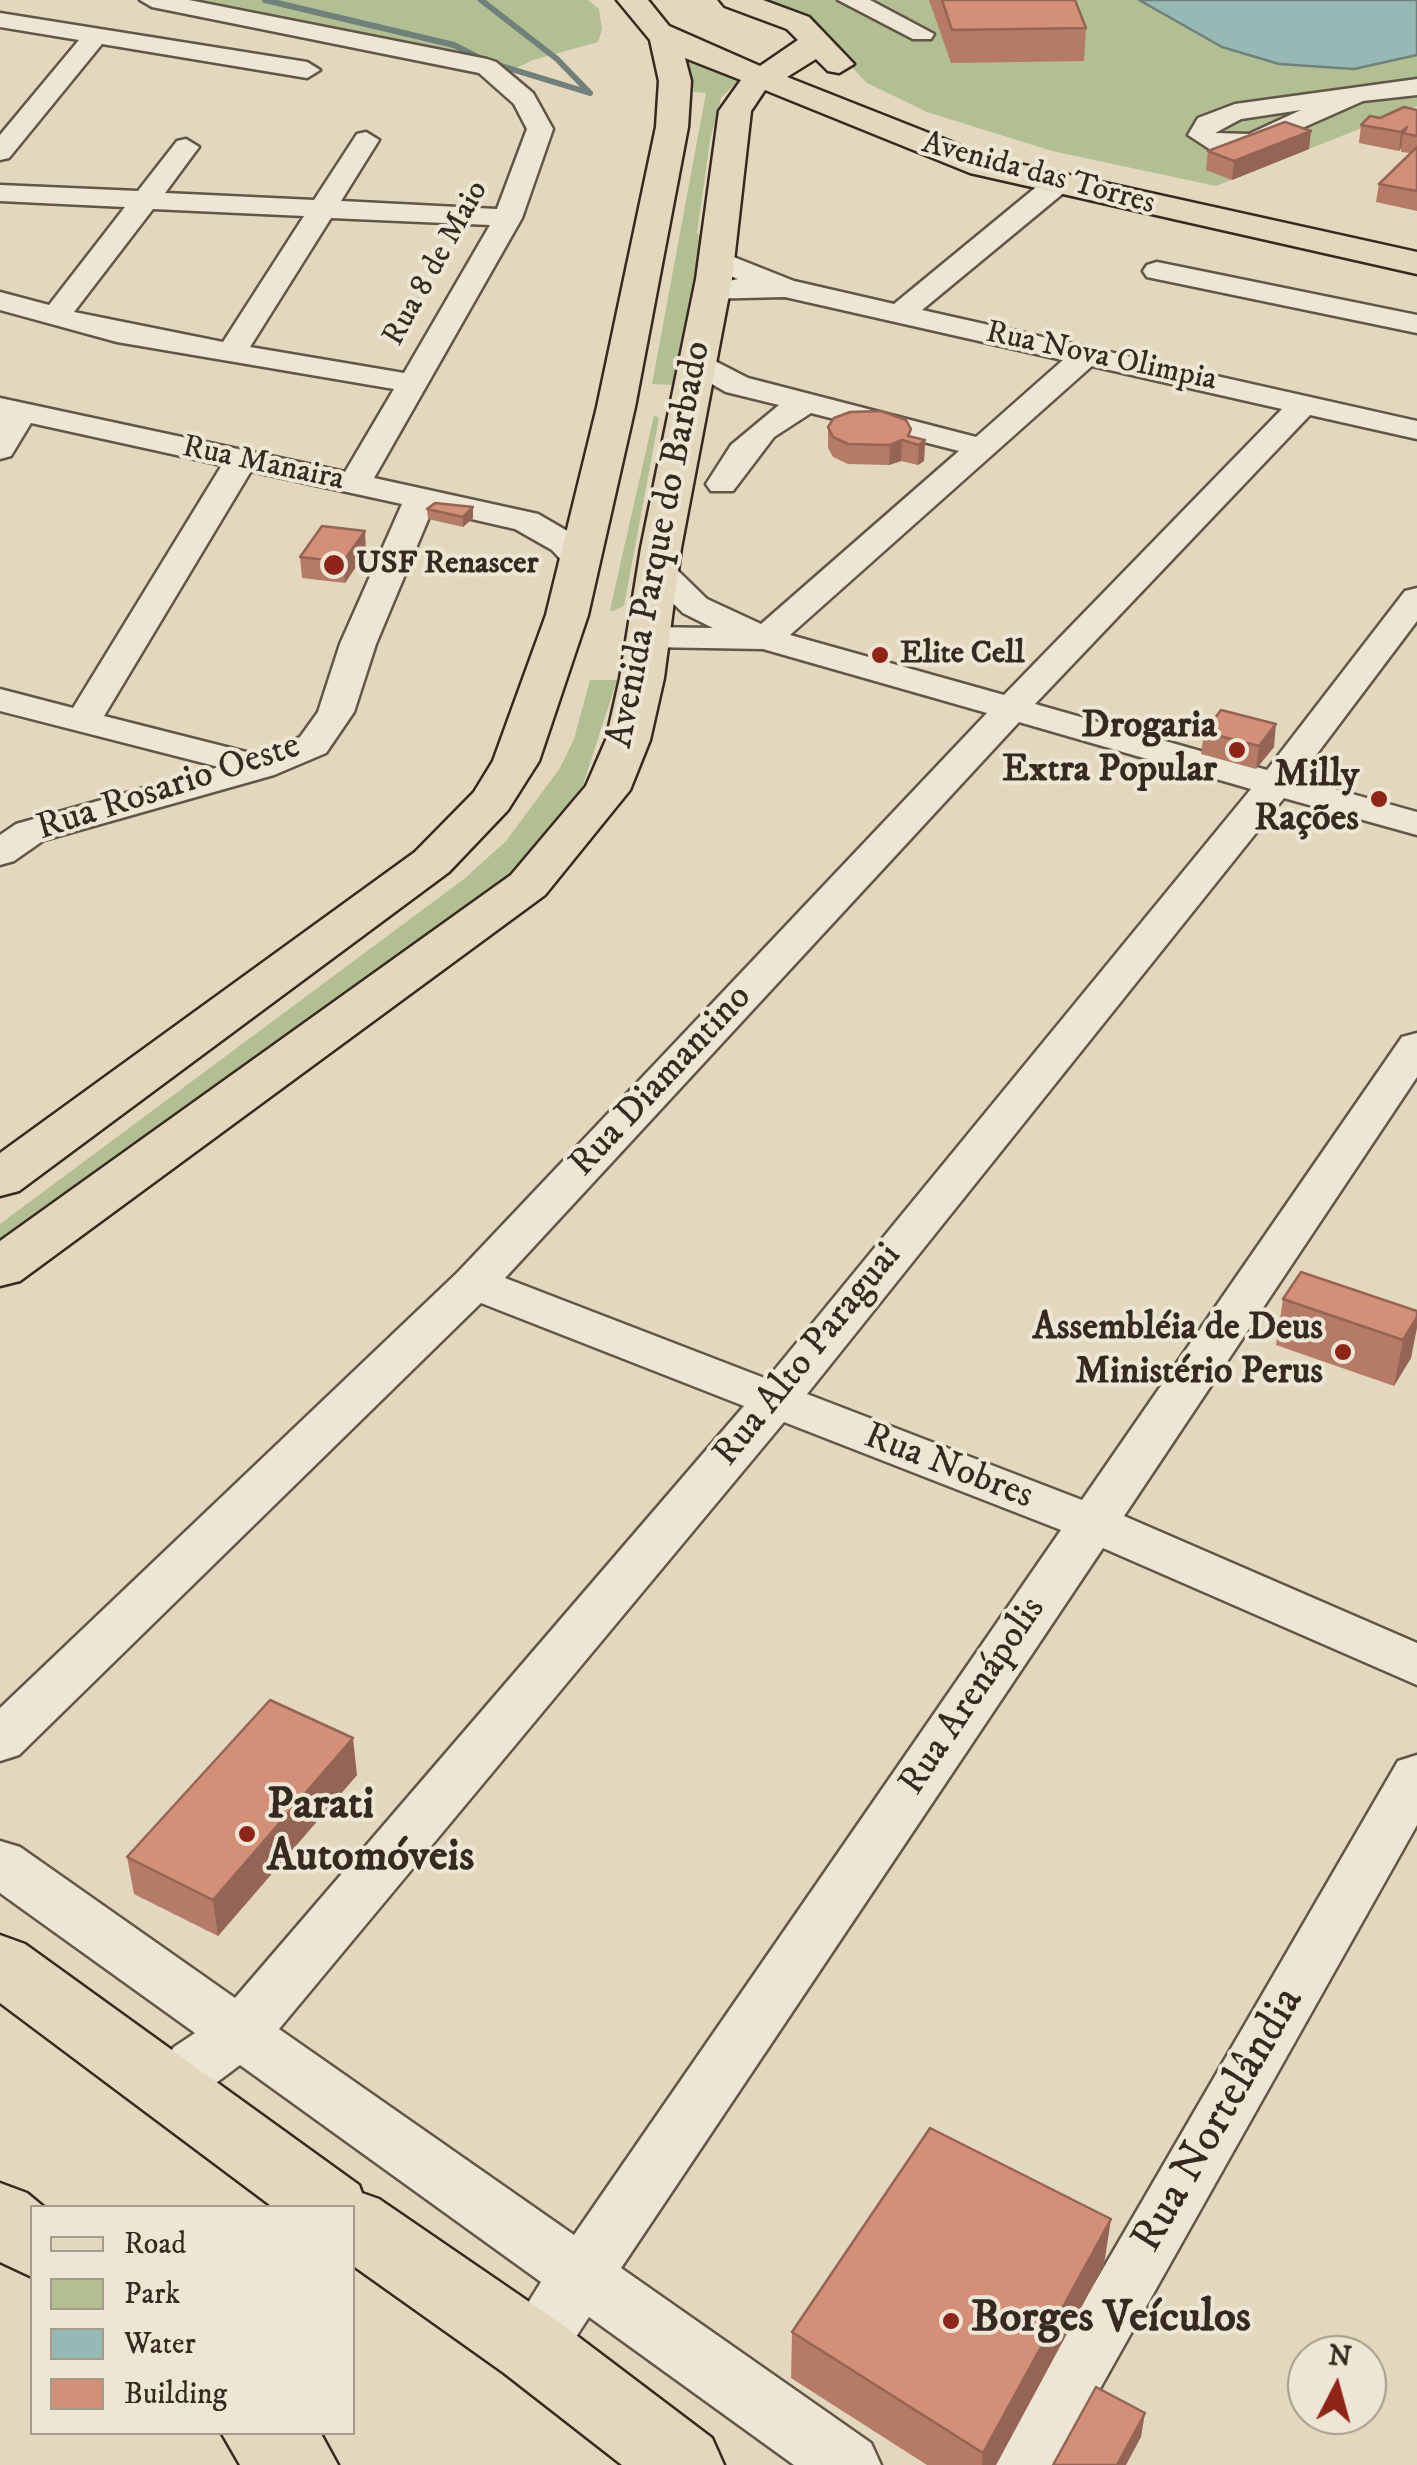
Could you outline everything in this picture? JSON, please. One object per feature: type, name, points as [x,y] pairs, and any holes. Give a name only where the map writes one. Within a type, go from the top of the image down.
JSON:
[{"type":"main road","name":"Avenida das Torres","points":[[734,1],[778,13],[814,38],[854,80],[974,134],[1063,159],[1417,236]]},
{"type":"main road","name":"Avenida das Torres","points":[[654,14],[764,76],[927,147],[1056,185],[1417,263]]},
{"type":"main road","name":"Avenida Parque do Barbado","points":[[0,1268],[528,884],[607,790],[628,740],[605,630],[578,558],[616,406],[672,128],[675,80],[654,14]]},
{"type":"main road","points":[[764,76],[804,54],[814,38]]},
{"type":"main road","name":"Avenida Parque do Barbado","points":[[0,1179],[432,862],[492,800],[605,630],[658,570],[714,277],[735,118],[744,96],[764,76]]},
{"type":"main road","points":[[735,118],[780,106],[836,107]]},
{"type":"main road","points":[[616,406],[694,391]]},
{"type":"main road","points":[[0,1964],[328,2205]]},
{"type":"main road","points":[[0,2216],[30,2240]]},
{"type":"main road","points":[[355,2224],[532,2348],[684,2465]]},
{"type":"main road","points":[[264,2435],[298,2465]]},
{"type":"street","name":"Rua 8 de Maio","points":[[152,0],[487,67],[533,110],[540,129],[508,218],[354,485]]},
{"type":"street","points":[[850,0],[922,34]]},
{"type":"street","points":[[0,20],[307,70]]},
{"type":"street","points":[[0,152],[96,36]]},
{"type":"street","points":[[1357,94],[1257,140],[1235,144],[1211,142],[1201,136],[1207,124],[1235,112],[1357,94],[1417,87]]},
{"type":"street","points":[[0,104],[36,110]]},
{"type":"street","points":[[232,351],[366,140]]},
{"type":"street","points":[[54,319],[186,147]]},
{"type":"street","points":[[898,315],[1056,185]]},
{"type":"street","points":[[0,194],[508,218]]},
{"type":"street","points":[[1158,271],[1417,324]]},
{"type":"street","name":"Rua Nova Olimpia","points":[[714,277],[742,287],[785,288],[1089,353],[1417,430]]},
{"type":"street","points":[[0,301],[54,319],[410,383]]},
{"type":"street","points":[[605,630],[765,638],[1089,353]]},
{"type":"street","points":[[694,391],[760,392],[979,447]]},
{"type":"street","points":[[722,484],[742,452],[763,430],[796,408],[811,404]]},
{"type":"street","name":"Rua Diamantino","points":[[0,1741],[474,1283],[1011,709],[1304,404]]},
{"type":"street","points":[[0,449],[11,409]]},
{"type":"street","name":"Rua Manaira","points":[[11,409],[240,462],[526,520],[564,543],[578,558]]},
{"type":"street","points":[[82,722],[240,462]]},
{"type":"street","name":"Rua Rosario Oeste","points":[[0,853],[30,832],[87,812],[261,767],[313,744],[331,724],[358,644],[421,498]]},
{"type":"street","name":"Rua Manaira","points":[[526,520],[592,501]]},
{"type":"street","points":[[658,570],[695,606],[765,638],[1417,824]]},
{"type":"street","name":"Rua Alto Paraguai","points":[[174,2090],[195,2065],[239,2034],[775,1400],[1275,784],[1417,598]]},
{"type":"street","points":[[0,700],[261,767]]},
{"type":"street","name":"Rua Arenápolis","points":[[532,2348],[1417,1046]]},
{"type":"street","name":"Rua Nobres","points":[[474,1283],[1092,1523],[1417,1666]]},
{"type":"street","name":"Rua Nortelândia","points":[[1022,2465],[1417,1776]]},
{"type":"street","points":[[0,1863],[848,2465]]},
{"type":"green space","points":[[182,0],[588,0],[599,9],[602,29],[598,42],[533,60],[510,71]]},
{"type":"green space","points":[[764,0],[1417,0],[1417,106],[1216,186],[1052,151],[927,112],[867,83],[800,14]]},
{"type":"green space","points":[[688,60],[741,78],[721,98],[710,140],[697,234],[702,235],[672,385],[652,384],[706,93],[694,92]]},
{"type":"green space","points":[[654,415],[659,418],[624,606],[613,611],[610,610]]},
{"type":"green space","points":[[590,680],[617,680],[583,785],[550,831],[509,874],[0,1241],[0,1224],[464,879],[506,841],[560,768],[574,739]]},
{"type":"water","points":[[1139,0],[1417,0],[1417,55],[1354,69],[1279,64],[1222,47]]},
{"type":"building","points":[[942,0],[1075,0],[1086,28],[952,30]]},
{"type":"building","points":[[1404,107],[1417,110],[1417,136],[1403,133],[1407,127],[1401,132],[1361,125],[1370,116],[1380,118]]},
{"type":"building","points":[[1285,122],[1311,131],[1234,161],[1208,151]]},
{"type":"building","points":[[1417,147],[1417,191],[1379,184]]},
{"type":"building","points":[[881,411],[906,420],[911,429],[908,436],[925,440],[919,445],[902,440],[890,445],[848,444],[833,437],[828,427],[834,418],[850,412]]},
{"type":"building","points":[[435,503],[473,507],[463,517],[427,509]]},
{"type":"building","points":[[322,526],[365,531],[343,562],[300,557]]},
{"type":"building","points":[[1221,710],[1276,724],[1259,746],[1204,732]]},
{"type":"building","points":[[1301,1272],[1417,1311],[1417,1317],[1403,1340],[1283,1299]]},
{"type":"building","points":[[270,1700],[353,1738],[213,1900],[127,1857]]},
{"type":"building","name":"Borges Veículos","points":[[930,2128],[1111,2219],[983,2453],[792,2332]]},
{"type":"building","points":[[1096,2387],[1145,2413],[1117,2465],[1053,2465]]},
{"type":"waterway","points":[[265,0],[454,45],[485,61],[590,93]]},
{"type":"waterway","points":[[481,0],[557,59],[588,91]]},
{"type":"place","name":"USF Renascer","points":[[334,565]]},
{"type":"place","name":"Elite Cell","points":[[880,655]]},
{"type":"place","name":"Drogaria Extra Popular","points":[[1237,750]]},
{"type":"place","name":"Milly Rações","points":[[1379,799]]},
{"type":"place","name":"Assembléia de Deus Ministério Perus","points":[[1343,1352]]},
{"type":"place","name":"Parati Automóveis","points":[[247,1834]]},
{"type":"place","name":"Borges Veículos","points":[[951,2321]]}]
